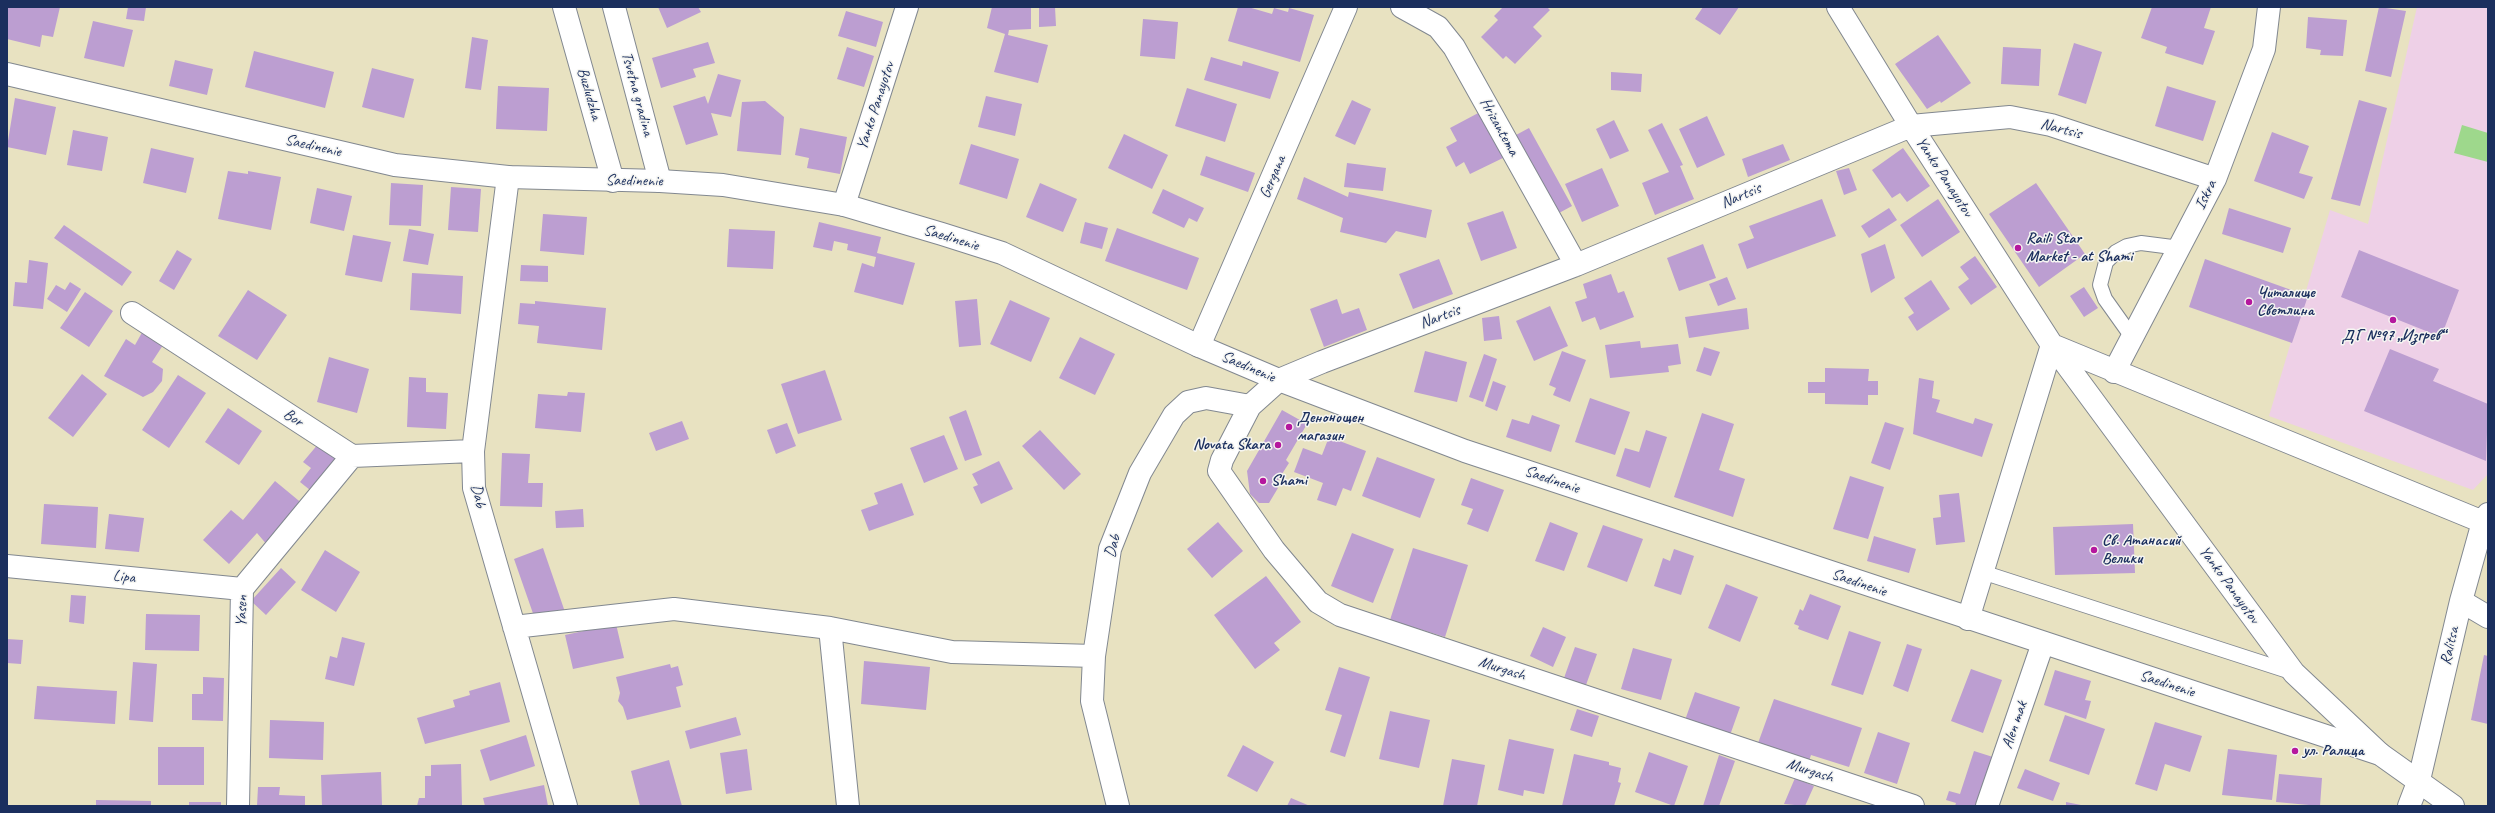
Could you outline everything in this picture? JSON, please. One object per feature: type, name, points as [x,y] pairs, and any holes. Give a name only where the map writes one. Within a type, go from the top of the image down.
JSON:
[{"type":"street","name":"Buzludzha","points":[[564,7],[613,181]]},
{"type":"street","name":"Tsvetna gradina","points":[[614,7],[660,181]]},
{"type":"street","name":"Yanko Panayotov","points":[[844,205],[907,7]]},
{"type":"street","name":"Gergana","points":[[1199,346],[1346,7]]},
{"type":"street","name":"Hrizantema","points":[[1402,7],[1438,27],[1454,46],[1576,265]]},
{"type":"street","name":"Yanko Panayotov","points":[[1838,7],[1911,126],[2052,345],[2294,673],[2380,754]]},
{"type":"street","name":"Iskra","points":[[2114,372],[2215,179],[2264,49],[2269,7]]},
{"type":"street","name":"Saedinenie","points":[[7,74],[395,165],[508,177],[613,181],[660,181],[723,185],[844,205],[1002,254],[1199,346],[1279,380],[1465,451],[1968,619],[2380,754],[2419,780],[2453,806]]},
{"type":"street","name":"Nartsis","points":[[1279,380],[1322,362],[1576,265],[1911,126],[2010,117],[2051,125],[2215,179]]},
{"type":"street","name":"Dab","points":[[508,177],[473,452],[474,488],[566,806]]},
{"type":"street","name":"Bor","points":[[132,313],[352,456]]},
{"type":"street","points":[[1968,619],[2052,345],[2114,372],[2486,518]]},
{"type":"street","points":[[1250,406],[1279,380]]},
{"type":"street","name":"Dab","points":[[1118,806],[1092,701],[1094,656],[1110,548],[1140,473],[1174,415],[1188,402],[1206,398],[1250,406]]},
{"type":"street","name":"Murgash","points":[[1250,406],[1222,460],[1219,471],[1284,562],[1318,602],[1340,615],[1914,806]]},
{"type":"street","points":[[352,456],[473,452]]},
{"type":"street","name":"Yasen","points":[[238,806],[242,589],[352,456]]},
{"type":"street","name":"Ralitsa","points":[[2409,806],[2419,780],[2461,601],[2486,518]]},
{"type":"street","name":"Lipa","points":[[7,566],[242,589]]},
{"type":"street","points":[[2461,601],[2488,617]]},
{"type":"street","points":[[514,627],[674,609],[830,628],[952,652],[1094,656]]},
{"type":"street","points":[[830,628],[848,806]]},
{"type":"street","name":"Alen mak","points":[[1987,806],[2043,643]]},
{"type":"lane","points":[[2132,337],[2105,299],[2100,285],[2106,262],[2116,252],[2127,246],[2141,243],[2180,248]]},
{"type":"lane","points":[[1982,572],[2294,673]]},
{"type":"shaded area","name":"ДГ №97 „Изгрев“","points":[[2417,7],[2488,7],[2488,474],[2473,490],[2269,416],[2330,210],[2368,224]]},
{"type":"green space","points":[[2462,125],[2488,133],[2488,162],[2454,153]]},
{"type":"building","points":[[7,7],[60,7],[53,37],[42,35],[40,47],[7,39]]},
{"type":"building","points":[[128,7],[146,7],[144,21],[126,19]]},
{"type":"building","points":[[658,7],[698,7],[701,12],[667,28]]},
{"type":"building","points":[[992,7],[1031,7],[1031,29],[1009,30],[1008,35],[1048,45],[1038,83],[994,72],[1005,34],[987,28]]},
{"type":"building","points":[[1039,7],[1055,7],[1056,26],[1039,27]]},
{"type":"building","points":[[1238,7],[1248,7],[1272,14],[1274,8],[1288,12],[1289,8],[1314,15],[1300,62],[1228,41]]},
{"type":"building","points":[[1503,7],[1547,7],[1550,10],[1533,27],[1542,36],[1515,64],[1506,56],[1503,59],[1481,37],[1498,20],[1494,16]]},
{"type":"building","points":[[1703,7],[1739,7],[1720,35],[1695,19]]},
{"type":"building","points":[[2152,7],[2211,7],[2204,28],[2215,31],[2203,65],[2165,53],[2167,47],[2141,38]]},
{"type":"building","points":[[2379,7],[2406,11],[2391,77],[2365,71]]},
{"type":"building","points":[[846,11],[883,22],[876,47],[838,36]]},
{"type":"building","points":[[2308,17],[2347,20],[2343,56],[2320,55],[2321,50],[2306,48]]},
{"type":"building","points":[[1143,19],[1178,22],[1175,59],[1140,56]]},
{"type":"building","points":[[93,21],[133,30],[124,67],[84,58]]},
{"type":"building","points":[[1938,35],[1971,83],[1941,103],[1940,101],[1927,109],[1895,64]]},
{"type":"building","points":[[472,37],[488,40],[481,90],[465,88]]},
{"type":"building","points":[[708,42],[715,63],[693,69],[696,77],[661,88],[652,58]]},
{"type":"building","points":[[2074,43],[2102,52],[2086,104],[2058,95]]},
{"type":"building","points":[[847,47],[874,56],[864,87],[837,79]]},
{"type":"building","points":[[2003,47],[2041,49],[2039,86],[2001,84]]},
{"type":"building","points":[[254,51],[334,72],[325,108],[245,87]]},
{"type":"building","points":[[1211,57],[1242,66],[1243,61],[1279,72],[1270,99],[1204,80]]},
{"type":"building","points":[[175,60],[213,69],[207,95],[169,86]]},
{"type":"building","points":[[372,68],[414,79],[404,118],[362,107]]},
{"type":"building","points":[[1611,72],[1642,74],[1641,92],[1611,90]]},
{"type":"building","points":[[718,74],[741,80],[731,117],[711,113],[718,135],[686,145],[673,106],[705,96],[708,104]]},
{"type":"building","points":[[498,86],[549,88],[547,131],[496,129]]},
{"type":"building","points":[[2167,86],[2216,101],[2203,141],[2155,126]]},
{"type":"building","points":[[1187,88],[1237,104],[1225,142],[1175,126]]},
{"type":"building","points":[[986,96],[1022,104],[1015,136],[978,127]]},
{"type":"building","points":[[15,98],[56,107],[46,155],[7,147]]},
{"type":"building","points":[[1352,100],[1371,109],[1355,145],[1335,136]]},
{"type":"building","points":[[2359,100],[2387,108],[2360,206],[2331,199]]},
{"type":"building","points":[[765,101],[784,117],[781,155],[737,151],[742,102]]},
{"type":"building","points":[[1482,111],[1505,157],[1470,174],[1464,162],[1456,167],[1446,147],[1457,141],[1450,128]]},
{"type":"building","points":[[1707,116],[1725,155],[1697,168],[1679,129]]},
{"type":"building","points":[[1614,120],[1629,151],[1610,159],[1596,129]]},
{"type":"building","points":[[1662,123],[1683,165],[1680,166],[1694,199],[1655,215],[1642,183],[1669,172],[1648,130]]},
{"type":"building","points":[[800,128],[847,137],[840,174],[807,168],[809,158],[795,155]]},
{"type":"building","points":[[1529,128],[1572,206],[1559,213],[1516,135]]},
{"type":"building","points":[[73,130],[108,137],[102,171],[67,165]]},
{"type":"building","points":[[2272,132],[2309,146],[2299,173],[2313,177],[2304,199],[2254,181]]},
{"type":"building","points":[[1124,134],[1168,155],[1152,189],[1108,168]]},
{"type":"building","points":[[971,144],[1019,159],[1007,199],[959,184]]},
{"type":"building","points":[[1783,144],[1790,160],[1748,177],[1742,159]]},
{"type":"building","points":[[151,148],[194,158],[186,193],[143,183]]},
{"type":"building","points":[[1903,148],[1930,186],[1907,202],[1900,193],[1892,198],[1872,170]]},
{"type":"building","points":[[1206,156],[1255,173],[1248,192],[1200,175]]},
{"type":"building","points":[[1347,163],[1386,168],[1383,191],[1344,187]]},
{"type":"building","points":[[1602,168],[1619,206],[1582,222],[1565,184]]},
{"type":"building","points":[[1849,168],[1857,190],[1844,195],[1836,171]]},
{"type":"building","points":[[228,171],[248,174],[248,171],[281,177],[271,230],[218,219]]},
{"type":"building","points":[[1304,177],[1348,197],[1349,192],[1432,210],[1426,238],[1396,231],[1386,243],[1340,232],[1343,218],[1297,199]]},
{"type":"building","points":[[391,183],[423,185],[421,226],[389,225]]},
{"type":"building","points":[[1040,183],[1077,199],[1063,232],[1026,217]]},
{"type":"building","points":[[2036,183],[2085,254],[2039,287],[1989,214]]},
{"type":"building","points":[[451,187],[481,189],[478,232],[448,230]]},
{"type":"building","points":[[317,188],[352,196],[344,231],[310,223]]},
{"type":"building","points":[[1163,189],[1204,208],[1197,222],[1189,218],[1184,228],[1152,213]]},
{"type":"building","points":[[1822,199],[1836,236],[1747,269],[1738,244],[1754,238],[1749,226]]},
{"type":"building","points":[[1938,199],[1960,232],[1922,257],[1900,225]]},
{"type":"building","points":[[1889,208],[1897,220],[1869,238],[1861,226]]},
{"type":"building","points":[[2229,208],[2291,228],[2283,253],[2222,234]]},
{"type":"building","points":[[1503,211],[1517,248],[1481,261],[1467,223]]},
{"type":"building","points":[[543,214],[587,217],[584,255],[540,251]]},
{"type":"building","points":[[819,222],[881,237],[877,253],[915,263],[903,305],[854,292],[862,263],[874,267],[876,257],[847,250],[848,244],[834,241],[832,251],[813,247]]},
{"type":"building","points":[[1085,222],[1108,228],[1102,249],[1080,243]]},
{"type":"building","points":[[64,225],[132,272],[122,286],[54,238]]},
{"type":"building","points":[[1117,228],[1199,258],[1187,290],[1105,261]]},
{"type":"building","points":[[409,229],[434,234],[428,265],[403,261]]},
{"type":"building","points":[[729,229],[775,231],[773,269],[727,267]]},
{"type":"building","points":[[353,235],[391,242],[382,282],[345,275]]},
{"type":"building","points":[[1703,244],[1716,278],[1679,291],[1667,258]]},
{"type":"building","points":[[1885,244],[1895,278],[1871,293],[1861,254]]},
{"type":"building","points":[[177,250],[192,259],[174,290],[159,281]]},
{"type":"building","points":[[2359,250],[2459,290],[2441,337],[2341,297]]},
{"type":"building","points":[[1975,256],[1997,287],[1971,305],[1958,287],[1969,279],[1960,267]]},
{"type":"building","points":[[1439,259],[1453,294],[1413,309],[1399,274]]},
{"type":"building","name":"Читалище Светлина","points":[[2205,259],[2308,296],[2292,343],[2189,307]]},
{"type":"building","points":[[29,260],[48,263],[43,309],[13,306],[15,282],[27,283]]},
{"type":"building","points":[[521,265],[548,266],[548,282],[520,281]]},
{"type":"building","points":[[412,273],[463,276],[461,314],[410,310]]},
{"type":"building","points":[[1611,274],[1618,293],[1624,291],[1634,317],[1600,330],[1595,317],[1582,322],[1575,302],[1587,298],[1583,284]]},
{"type":"building","points":[[1727,277],[1736,299],[1718,306],[1709,284]]},
{"type":"building","points":[[1931,280],[1950,309],[1917,331],[1908,317],[1914,313],[1904,298]]},
{"type":"building","points":[[70,282],[81,289],[67,312],[47,299],[56,285],[65,290]]},
{"type":"building","points":[[2084,287],[2098,308],[2084,317],[2070,296]]},
{"type":"building","points":[[248,290],[287,315],[257,360],[218,336]]},
{"type":"building","points":[[85,292],[113,311],[89,347],[60,328]]},
{"type":"building","points":[[977,299],[981,345],[959,347],[955,301]]},
{"type":"building","points":[[1337,299],[1342,314],[1359,308],[1367,330],[1324,347],[1310,309]]},
{"type":"building","points":[[1010,300],[1050,318],[1031,362],[990,344]]},
{"type":"building","points":[[535,301],[606,308],[602,350],[537,343],[539,326],[518,324],[520,303],[535,304]]},
{"type":"building","points":[[1550,306],[1568,346],[1534,361],[1516,321]]},
{"type":"building","points":[[1747,308],[1749,329],[1689,338],[1685,317]]},
{"type":"building","points":[[1499,316],[1502,339],[1484,341],[1482,318]]},
{"type":"building","points":[[144,329],[165,342],[152,362],[163,369],[162,381],[153,392],[143,397],[104,376],[126,339],[135,345]]},
{"type":"building","points":[[1080,337],[1115,354],[1095,395],[1059,378]]},
{"type":"building","points":[[1640,341],[1641,348],[1678,344],[1681,364],[1668,366],[1669,372],[1610,378],[1605,345]]},
{"type":"building","points":[[1704,347],[1720,352],[1711,376],[1696,371]]},
{"type":"building","points":[[2390,349],[2439,369],[2433,381],[2488,404],[2486,461],[2364,411]]},
{"type":"building","points":[[1425,351],[1467,362],[1457,402],[1414,392]]},
{"type":"building","points":[[1562,351],[1586,360],[1570,402],[1553,395],[1556,388],[1549,385]]},
{"type":"building","points":[[1484,354],[1497,359],[1483,402],[1469,397]]},
{"type":"building","points":[[329,357],[369,369],[357,413],[317,402]]},
{"type":"building","points":[[1825,368],[1869,369],[1868,381],[1878,381],[1878,395],[1868,395],[1868,405],[1825,404],[1825,393],[1808,393],[1808,382],[1825,382]]},
{"type":"building","points":[[825,370],[842,420],[798,434],[781,384]]},
{"type":"building","points":[[82,374],[107,394],[73,437],[48,418]]},
{"type":"building","points":[[178,375],[206,393],[169,448],[142,430]]},
{"type":"building","points":[[409,377],[426,378],[426,392],[448,393],[446,429],[407,427]]},
{"type":"building","points":[[1919,378],[1934,381],[1932,398],[1940,400],[1936,412],[1973,424],[1975,418],[1993,424],[1982,457],[1913,434]]},
{"type":"building","points":[[1493,381],[1506,386],[1497,411],[1485,406]]},
{"type":"building","points":[[568,392],[585,393],[581,432],[535,428],[538,394],[567,396]]},
{"type":"building","points":[[1590,398],[1630,412],[1615,455],[1575,442]]},
{"type":"building","points":[[228,408],[262,431],[239,465],[205,442]]},
{"type":"building","points":[[966,410],[982,455],[965,461],[949,417]]},
{"type":"building","points":[[1282,410],[1307,424],[1286,460],[1289,463],[1275,485],[1278,488],[1269,503],[1259,503],[1250,494],[1247,471]]},
{"type":"building","points":[[1702,413],[1734,424],[1719,470],[1745,479],[1733,517],[1674,497]]},
{"type":"building","points":[[1532,415],[1560,425],[1551,452],[1506,437],[1512,419],[1529,424]]},
{"type":"building","points":[[682,421],[689,439],[656,451],[649,433]]},
{"type":"building","points":[[1885,422],[1904,428],[1890,470],[1871,463]]},
{"type":"building","points":[[787,423],[796,446],[776,454],[767,430]]},
{"type":"building","points":[[1040,430],[1081,474],[1064,490],[1022,446]]},
{"type":"building","points":[[1646,430],[1667,437],[1650,488],[1616,476],[1625,448],[1639,452]]},
{"type":"building","points":[[944,435],[958,469],[924,483],[910,448]]},
{"type":"building","points":[[1329,437],[1366,451],[1351,491],[1343,488],[1336,506],[1317,500],[1323,483],[1294,472],[1303,448],[1322,455]]},
{"type":"building","points":[[319,443],[342,462],[315,494],[300,482],[311,468],[303,462]]},
{"type":"building","points":[[502,453],[530,454],[528,483],[543,483],[542,507],[500,506]]},
{"type":"building","points":[[1377,457],[1435,479],[1420,518],[1362,496]]},
{"type":"building","points":[[999,461],[1013,489],[981,504],[973,487],[978,485],[972,474]]},
{"type":"building","points":[[1850,476],[1884,487],[1868,539],[1833,529]]},
{"type":"building","points":[[1471,478],[1504,490],[1488,532],[1467,524],[1473,509],[1461,505]]},
{"type":"building","points":[[275,481],[304,505],[268,546],[257,533],[229,564],[203,540],[231,510],[243,520]]},
{"type":"building","points":[[902,483],[914,515],[869,531],[861,510],[878,504],[874,493]]},
{"type":"building","points":[[1959,493],[1965,542],[1936,545],[1933,518],[1941,517],[1939,495]]},
{"type":"building","points":[[44,504],[98,507],[96,548],[41,544]]},
{"type":"building","points":[[583,509],[584,527],[556,528],[555,511]]},
{"type":"building","points":[[109,514],[144,518],[139,552],[105,549]]},
{"type":"building","points":[[1218,522],[1243,551],[1212,578],[1187,549]]},
{"type":"building","points":[[1550,522],[1578,533],[1564,571],[1535,561]]},
{"type":"building","name":"Св. Атанасий Велики","points":[[2133,524],[2135,573],[2055,575],[2053,527]]},
{"type":"building","points":[[1603,525],[1643,539],[1627,582],[1587,567]]},
{"type":"building","points":[[1352,533],[1394,549],[1373,603],[1331,586]]},
{"type":"building","points":[[1874,536],[1916,549],[1909,573],[1867,561]]},
{"type":"building","points":[[543,548],[565,612],[536,622],[514,559]]},
{"type":"building","points":[[1413,548],[1468,565],[1445,637],[1390,620]]},
{"type":"building","points":[[1674,549],[1694,556],[1681,595],[1654,586],[1663,558],[1670,561]]},
{"type":"building","points":[[325,550],[360,572],[336,612],[301,590]]},
{"type":"building","points":[[281,568],[296,582],[266,615],[251,601]]},
{"type":"building","points":[[1266,576],[1301,622],[1274,643],[1280,650],[1255,669],[1214,615]]},
{"type":"building","points":[[1726,584],[1758,597],[1740,642],[1708,628]]},
{"type":"building","points":[[1810,594],[1841,606],[1828,640],[1798,629],[1799,626],[1794,624],[1800,609],[1803,611]]},
{"type":"building","points":[[71,595],[86,596],[84,624],[69,622]]},
{"type":"building","points":[[146,614],[200,615],[199,651],[145,650]]},
{"type":"building","points":[[616,624],[624,658],[573,669],[565,635]]},
{"type":"building","points":[[1543,627],[1566,637],[1553,667],[1530,656]]},
{"type":"building","points":[[1849,631],[1881,642],[1863,695],[1831,685]]},
{"type":"building","points":[[342,637],[365,643],[354,686],[325,679],[330,656],[337,658]]},
{"type":"building","points":[[7,639],[23,640],[21,664],[7,663]]},
{"type":"building","points":[[1907,644],[1922,649],[1908,692],[1893,686]]},
{"type":"building","points":[[1575,647],[1597,654],[1586,685],[1564,678]]},
{"type":"building","points":[[1633,648],[1672,659],[1661,700],[1621,689]]},
{"type":"building","points":[[2484,655],[2488,656],[2488,724],[2471,720]]},
{"type":"building","points":[[864,661],[930,667],[926,710],[861,704]]},
{"type":"building","points":[[133,662],[157,664],[153,722],[129,720]]},
{"type":"building","points":[[670,664],[671,668],[678,666],[683,685],[676,687],[681,707],[627,720],[623,707],[618,701],[620,693],[616,677]]},
{"type":"building","points":[[1339,667],[1370,677],[1345,757],[1330,752],[1342,715],[1325,710]]},
{"type":"building","points":[[1971,669],[2002,680],[1983,733],[1951,721]]},
{"type":"building","points":[[2055,670],[2091,681],[2085,700],[2091,701],[2086,719],[2044,705]]},
{"type":"building","points":[[203,677],[224,678],[223,721],[192,720],[192,694],[203,694]]},
{"type":"building","points":[[500,682],[510,722],[425,744],[417,718],[455,707],[453,700],[470,695],[469,691]]},
{"type":"building","points":[[37,686],[117,691],[115,724],[34,719]]},
{"type":"building","points":[[1695,692],[1740,707],[1729,738],[1684,723]]},
{"type":"building","points":[[1774,699],[1862,728],[1849,767],[1811,755],[1808,764],[1757,746]]},
{"type":"building","points":[[1577,709],[1599,716],[1592,737],[1570,730]]},
{"type":"building","points":[[1390,711],[1430,720],[1419,768],[1379,759]]},
{"type":"building","points":[[2065,715],[2105,729],[2089,775],[2049,761]]},
{"type":"building","points":[[736,717],[741,735],[690,749],[685,731]]},
{"type":"building","points":[[270,720],[324,722],[323,760],[269,758]]},
{"type":"building","points":[[2155,722],[2202,736],[2190,772],[2165,764],[2157,791],[2135,784]]},
{"type":"building","points":[[1878,732],[1910,743],[1897,784],[1864,773]]},
{"type":"building","points":[[526,735],[535,766],[490,781],[480,750]]},
{"type":"building","points":[[1509,739],[1554,749],[1544,794],[1524,790],[1523,796],[1498,790]]},
{"type":"building","points":[[1243,745],[1274,762],[1257,792],[1227,776]]},
{"type":"building","points":[[158,747],[204,747],[204,785],[158,785]]},
{"type":"building","points":[[747,749],[752,790],[726,794],[720,753]]},
{"type":"building","points":[[2228,749],[2277,755],[2272,800],[2222,795]]},
{"type":"building","points":[[1974,751],[1996,758],[1981,806],[1955,806],[1956,803],[1946,800],[1949,791],[1960,794]]},
{"type":"building","points":[[1649,752],[1688,766],[1674,806],[1635,792]]},
{"type":"building","points":[[1574,754],[1609,762],[1609,765],[1621,768],[1618,782],[1621,783],[1614,806],[1562,806]]},
{"type":"building","points":[[1719,755],[1735,761],[1719,806],[1703,806]]},
{"type":"building","points":[[1452,759],[1485,765],[1477,806],[1443,806]]},
{"type":"building","points":[[669,760],[682,806],[640,806],[631,771]]},
{"type":"building","points":[[461,764],[462,806],[417,806],[419,798],[425,798],[425,776],[431,776],[431,765]]},
{"type":"building","points":[[2025,769],[2060,783],[2053,801],[2017,788]]},
{"type":"building","points":[[381,772],[382,806],[322,806],[321,775]]},
{"type":"building","points":[[2279,774],[2322,778],[2320,806],[2276,802]]},
{"type":"building","points":[[1795,778],[1814,786],[1805,806],[1784,804]]},
{"type":"building","points":[[544,785],[548,806],[485,806],[483,798]]},
{"type":"building","points":[[258,787],[280,787],[279,795],[305,796],[305,806],[257,806]]},
{"type":"building","points":[[1291,798],[1310,806],[1287,806]]},
{"type":"building","points":[[96,800],[151,801],[151,806],[96,806]]},
{"type":"building","points":[[189,802],[221,802],[221,806],[189,806]]},
{"type":"building","points":[[2066,802],[2081,805],[2081,806],[2066,806]]},
{"type":"place","name":"Raili Star Market - at Shami","points":[[2018,248]]},
{"type":"place","name":"Читалище Светлина","points":[[2249,302]]},
{"type":"place","name":"ДГ №97 „Изгрев“","points":[[2393,320]]},
{"type":"place","name":"Денонощен магазин","points":[[1289,427]]},
{"type":"place","name":"Novata Skara","points":[[1278,445]]},
{"type":"place","name":"Shami","points":[[1263,481]]},
{"type":"place","name":"Св. Атанасий Велики","points":[[2094,550]]},
{"type":"place","name":"ул. Ралица","points":[[2295,751]]}]
